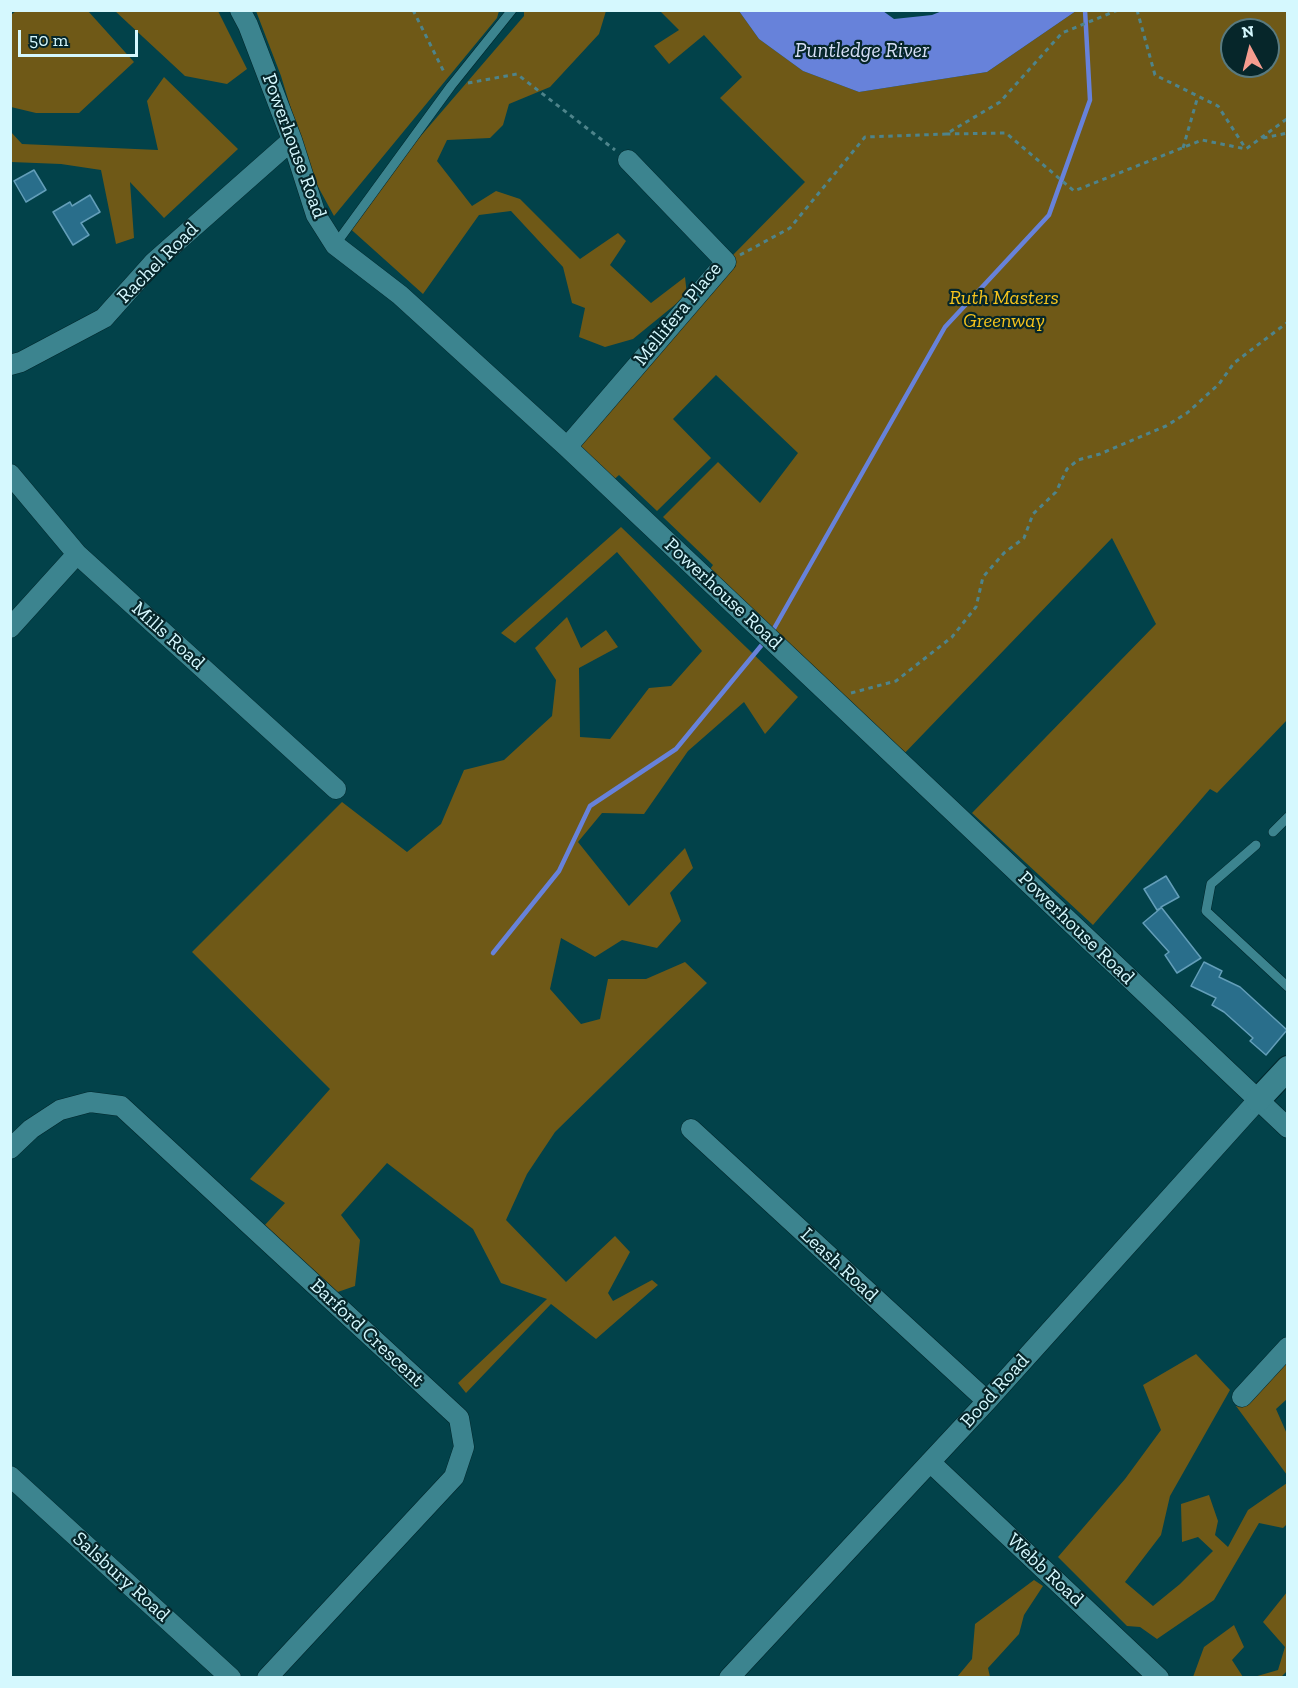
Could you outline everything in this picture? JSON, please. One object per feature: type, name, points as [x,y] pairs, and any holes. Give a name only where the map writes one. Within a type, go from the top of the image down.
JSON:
[{"type":"street","name":"Powerhouse Road","points":[[240,10],[248,24],[292,140],[316,215],[335,245],[400,295],[567,447],[1287,1128]]},
{"type":"street","name":"Rachel Road","points":[[10,365],[21,362],[104,318],[154,262],[292,140]]},
{"type":"street","name":"Mellifera Place","points":[[567,447],[726,262],[628,160]]},
{"type":"street","name":"Mills Road","points":[[10,474],[77,554],[336,789]]},
{"type":"street","points":[[10,628],[77,554]]},
{"type":"street","points":[[1258,1100],[1287,1068]]},
{"type":"street","name":"Bood Road","points":[[729,1677],[987,1401],[1258,1100]]},
{"type":"street","name":"Barford Crescent","points":[[10,1149],[30,1128],[60,1110],[90,1102],[121,1106],[459,1418],[464,1447],[454,1477],[267,1677]]},
{"type":"street","name":"Leash Road","points":[[691,1129],[987,1401]]},
{"type":"street","points":[[1242,1397],[1287,1347]]},
{"type":"street","name":"Webb Road","points":[[930,1462],[1159,1677]]},
{"type":"street","name":"Salsbury Road","points":[[10,1476],[231,1677]]},
{"type":"lane","points":[[335,245],[451,86],[512,10]]},
{"type":"lane","points":[[1273,832],[1287,817]]},
{"type":"lane","points":[[1256,845],[1211,884],[1206,911],[1287,987]]},
{"type":"path","points":[[413,10],[451,86],[518,74],[628,160]]},
{"type":"path","points":[[946,134],[1000,102],[1062,33],[1118,10]]},
{"type":"path","points":[[1137,10],[1155,75],[1218,106],[1246,149]]},
{"type":"path","points":[[1183,148],[1198,96]]},
{"type":"path","points":[[726,262],[790,228],[865,137],[1006,133],[1074,191],[1202,140],[1246,149],[1287,118]]},
{"type":"path","points":[[1261,138],[1287,133]]},
{"type":"path","points":[[836,700],[857,690],[877,688],[896,681],[952,637],[976,607],[983,577],[1004,553],[1024,538],[1032,514],[1056,492],[1072,465],[1166,426],[1187,413],[1219,384],[1234,363],[1287,322]]},
{"type":"green space","points":[[16,11],[88,11],[134,62],[79,113],[36,113],[11,107],[11,15]]},
{"type":"green space","points":[[115,11],[218,11],[247,69],[227,84],[185,76]]},
{"type":"green space","points":[[256,11],[499,11],[497,18],[334,216],[310,172],[281,76]]},
{"type":"green space","points":[[524,11],[606,11],[599,34],[550,87],[509,104],[503,125],[490,138],[447,140],[437,161],[472,206],[496,191],[520,199],[580,259],[618,233],[626,241],[610,265],[651,303],[685,277],[687,295],[633,339],[605,347],[579,337],[585,308],[572,303],[563,267],[511,211],[479,215],[423,294],[345,224],[524,16]]},
{"type":"green space","name":"Ruth Masters Greenway","points":[[660,11],[739,11],[759,39],[803,71],[859,92],[987,72],[1076,11],[1287,11],[1287,720],[1217,793],[1210,789],[1093,925],[972,813],[1156,624],[1112,538],[899,759],[705,576],[713,565],[663,517],[718,462],[760,503],[798,453],[716,375],[673,419],[711,458],[657,511],[619,475],[608,485],[567,447],[726,262],[805,182],[720,98],[742,77],[704,35],[669,64],[654,46],[679,30]]},
{"type":"green space","points":[[164,77],[238,149],[164,218],[130,182],[134,238],[116,244],[101,170],[61,164],[11,162],[11,132],[22,144],[158,150],[147,101]]},
{"type":"green space","points":[[621,527],[798,697],[765,734],[744,702],[688,751],[644,814],[602,813],[578,842],[629,906],[685,848],[693,868],[670,893],[681,921],[657,948],[622,940],[595,957],[561,938],[550,989],[581,1024],[600,1019],[608,979],[646,979],[685,962],[707,983],[555,1132],[527,1174],[506,1220],[566,1282],[615,1236],[630,1252],[608,1293],[613,1301],[652,1280],[658,1285],[596,1339],[551,1304],[466,1393],[458,1383],[547,1299],[501,1283],[473,1229],[387,1163],[341,1215],[360,1240],[355,1286],[332,1294],[264,1226],[285,1203],[250,1179],[330,1089],[192,952],[342,802],[407,852],[441,824],[464,770],[504,760],[552,716],[556,680],[535,648],[567,617],[581,648],[606,630],[618,647],[579,668],[580,737],[610,739],[649,688],[671,686],[702,651],[617,552],[515,643],[501,633]]},
{"type":"green space","points":[[1287,1352],[1287,1399],[1276,1409],[1287,1434],[1287,1475],[1236,1406]]},
{"type":"green space","points":[[1196,1354],[1230,1390],[1170,1496],[1161,1535],[1125,1582],[1153,1606],[1180,1584],[1213,1551],[1198,1537],[1182,1542],[1181,1504],[1209,1495],[1218,1521],[1215,1535],[1228,1547],[1248,1510],[1287,1483],[1287,1524],[1283,1528],[1259,1523],[1214,1600],[1157,1639],[1140,1627],[1127,1626],[1058,1557],[1125,1479],[1161,1430],[1143,1385]]},
{"type":"green space","points":[[1034,1580],[1043,1586],[1024,1615],[1019,1634],[988,1668],[990,1677],[957,1677],[972,1659],[975,1624]]},
{"type":"green space","points":[[1287,1592],[1287,1671],[1281,1677],[1254,1677],[1278,1670],[1285,1647],[1263,1622]]},
{"type":"green space","points":[[1234,1625],[1244,1647],[1232,1660],[1243,1677],[1193,1677],[1204,1647]]},
{"type":"water","name":"Puntledge River","points":[[739,11],[883,11],[894,19],[932,15],[942,11],[1076,11],[987,72],[859,92],[803,71],[759,39]]},
{"type":"building","points":[[34,170],[46,190],[26,202],[14,181]]},
{"type":"building","points":[[90,195],[100,212],[81,223],[89,235],[73,245],[53,212],[70,202],[72,206]]},
{"type":"building","points":[[1166,876],[1179,897],[1161,907],[1201,958],[1177,973],[1165,955],[1169,952],[1143,923],[1161,908],[1157,910],[1144,889]]},
{"type":"building","points":[[1204,962],[1222,971],[1219,977],[1240,987],[1287,1030],[1266,1055],[1250,1041],[1253,1038],[1224,1012],[1212,1005],[1216,998],[1191,986]]},
{"type":"waterway","points":[[772,632],[945,327],[1049,215],[1090,100],[1085,10]]},
{"type":"waterway","points":[[493,953],[559,871],[590,806],[676,749],[765,641]]}]
